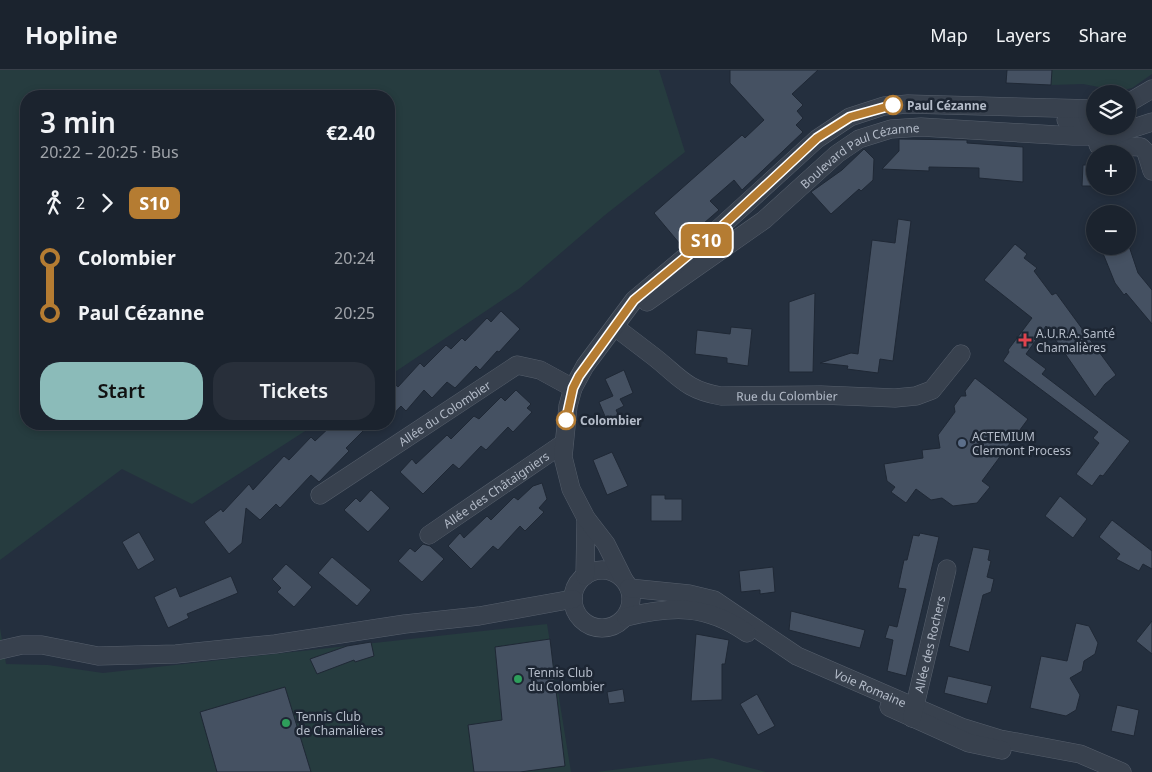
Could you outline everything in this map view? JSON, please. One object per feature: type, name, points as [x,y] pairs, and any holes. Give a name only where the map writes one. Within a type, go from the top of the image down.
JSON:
[{"type":"street","points":[[1136,99],[1152,90]]},
{"type":"street","name":"Boulevard Paul Cézanne","points":[[627,584],[606,544],[586,518],[570,489],[563,456],[568,406],[573,388],[585,366],[616,327],[634,300],[716,232],[828,130],[850,117],[884,106],[908,104],[1086,108]]},
{"type":"street","points":[[993,106],[1034,119],[1086,121]]},
{"type":"street","points":[[1151,166],[1144,133],[1143,116],[1152,108]]},
{"type":"street","name":"Boulevard Paul Cézanne","points":[[616,327],[652,297],[764,220],[837,154],[859,138],[900,128],[1073,136],[1110,136],[1144,133]]},
{"type":"street","name":"Rue du Colombier","points":[[616,327],[653,356],[680,381],[706,394],[721,396],[821,395],[895,398],[916,396],[932,390],[961,354]]},
{"type":"street","name":"Allée du Colombier","points":[[320,495],[518,365],[540,370],[573,388]]},
{"type":"street","name":"Allée des Châtaigniers","points":[[429,535],[564,443]]},
{"type":"street","name":"Boulevard Paul Cézanne","points":[[585,576],[586,518]]},
{"type":"street","name":"Allée des Rochers","points":[[913,712],[947,569]]},
{"type":"street","points":[[598,570],[605,570],[616,574],[627,584],[631,607],[626,617],[618,624],[605,629],[593,628],[584,622],[575,607],[578,583],[585,576],[598,570]]},
{"type":"street","name":"Voie Romaine","points":[[627,584],[714,600],[797,656],[913,712],[969,743],[1076,764],[1095,772]]},
{"type":"street","points":[[0,650],[22,645],[42,645],[98,656],[176,654],[275,644],[526,608],[575,607]]},
{"type":"street","name":"Voie Romaine","points":[[626,617],[651,611],[682,608],[705,613],[742,630],[792,665],[913,712],[1000,739],[1080,754],[1122,772]]},
{"type":"green space","points":[[0,70],[659,70],[685,152],[605,215],[520,288],[395,372],[395,90],[20,90],[20,430],[307,430],[192,504],[122,469],[0,560]]},
{"type":"green space","points":[[1052,70],[1152,70],[1152,74],[1136,85],[1051,85]]},
{"type":"green space","name":"Tennis Club de Chamalières","points":[[547,624],[571,772],[0,772],[0,628],[6,664],[48,665],[103,673]]},
{"type":"green space","points":[[712,758],[766,772],[596,772]]},
{"type":"building","points":[[730,70],[818,70],[792,94],[803,105],[797,111],[803,118],[796,125],[803,132],[742,190],[734,180],[710,201],[719,210],[680,244],[654,213],[742,135],[745,138],[764,120],[730,83]]},
{"type":"building","points":[[1007,70],[1052,70],[1051,85],[1006,83]]},
{"type":"building","points":[[899,139],[967,140],[967,143],[1023,147],[1023,182],[979,178],[979,168],[929,167],[929,171],[882,169],[899,151]]},
{"type":"building","points":[[864,149],[874,159],[873,180],[861,191],[859,189],[831,214],[811,192],[842,170]]},
{"type":"building","points":[[1083,165],[1086,165],[1086,186],[1082,186]]},
{"type":"building","points":[[898,219],[911,221],[893,361],[880,359],[878,373],[847,369],[848,366],[820,363],[851,353],[858,354],[872,240],[895,243]]},
{"type":"building","points":[[1015,244],[1027,254],[1024,258],[1037,268],[1034,271],[1052,295],[1056,293],[1116,375],[1105,384],[1095,397],[1046,326],[1026,354],[1046,369],[1042,374],[1130,441],[1103,476],[1100,475],[1092,486],[1076,474],[1099,443],[1093,438],[1098,432],[1003,361],[1009,352],[1008,350],[1032,318],[984,280]]},
{"type":"building","points":[[1104,255],[1132,255],[1138,273],[1152,290],[1152,324],[1126,293],[1124,295],[1115,283]]},
{"type":"building","points":[[815,293],[813,372],[789,372],[789,302]]},
{"type":"building","points":[[501,311],[520,329],[480,370],[476,366],[455,388],[447,382],[432,398],[424,390],[406,411],[401,406],[395,412],[395,384],[398,387],[420,363],[424,367],[446,345],[451,349],[462,338],[465,341],[487,318],[491,322]]},
{"type":"building","points":[[731,327],[752,329],[748,366],[727,363],[727,358],[695,354],[697,330],[730,334]]},
{"type":"building","points":[[624,370],[633,393],[620,399],[624,406],[616,410],[619,416],[607,421],[599,402],[613,396],[605,379]]},
{"type":"building","name":"ACTEMIUM Clermont Process","points":[[975,378],[1028,419],[982,481],[990,487],[977,503],[953,506],[942,498],[931,500],[916,489],[906,503],[891,492],[895,487],[887,481],[884,464],[923,458],[922,450],[940,448],[938,435],[955,412],[954,406],[961,396],[966,396],[965,391]]},
{"type":"building","points":[[516,390],[531,404],[527,408],[532,412],[513,432],[508,427],[486,450],[481,446],[459,469],[453,464],[423,494],[400,472],[412,459],[416,464],[447,435],[451,439],[474,416],[479,419],[501,397],[505,401]]},
{"type":"building","points":[[327,430],[364,430],[346,448],[349,451],[319,482],[311,475],[280,508],[276,504],[260,520],[246,508],[242,543],[229,554],[204,522],[221,509],[223,512],[249,484],[253,490],[284,456],[289,460],[311,437],[315,441]]},
{"type":"building","points":[[612,452],[628,486],[607,495],[593,460]]},
{"type":"building","points":[[542,483],[547,499],[539,508],[544,512],[525,531],[520,526],[498,550],[493,546],[471,569],[448,546],[460,533],[464,538],[487,516],[491,520],[514,497],[518,500],[533,486]]},
{"type":"building","points":[[371,490],[390,508],[368,532],[344,510],[356,498],[360,502]]},
{"type":"building","points":[[651,495],[665,495],[665,499],[682,499],[682,521],[651,521]]},
{"type":"building","points":[[1060,496],[1087,519],[1073,538],[1045,516]]},
{"type":"building","points":[[1112,520],[1152,551],[1152,569],[1143,564],[1139,571],[1116,559],[1120,554],[1099,537]]},
{"type":"building","points":[[139,532],[155,560],[138,570],[122,542]]},
{"type":"building","points":[[920,533],[939,537],[906,676],[887,671],[893,640],[885,638],[889,625],[897,627],[906,589],[898,588],[904,560],[907,560],[913,535],[919,536]]},
{"type":"building","points":[[423,544],[430,546],[444,559],[422,582],[398,561],[410,548],[415,552]]},
{"type":"building","points":[[973,547],[990,550],[988,560],[991,561],[987,577],[994,579],[991,592],[983,595],[969,652],[949,646]]},
{"type":"building","points":[[332,557],[371,590],[357,606],[318,573]]},
{"type":"building","points":[[286,564],[312,587],[294,607],[277,592],[281,588],[272,579]]},
{"type":"building","points":[[773,567],[775,592],[760,594],[760,590],[741,592],[739,571]]},
{"type":"building","points":[[231,576],[238,593],[187,614],[189,618],[168,628],[154,597],[176,587],[180,597]]},
{"type":"building","points":[[791,611],[865,630],[860,648],[789,630]]},
{"type":"building","points":[[1152,621],[1152,654],[1136,641]]},
{"type":"building","points":[[1076,623],[1089,626],[1098,643],[1095,654],[1084,661],[1082,671],[1070,678],[1080,695],[1076,710],[1066,716],[1030,708],[1041,656],[1067,661]]},
{"type":"building","points":[[696,634],[729,640],[725,664],[722,664],[722,700],[691,701]]},
{"type":"building","points":[[550,639],[565,766],[520,772],[474,772],[468,725],[502,720],[495,647]]},
{"type":"building","points":[[371,642],[374,656],[355,662],[354,660],[317,674],[310,659],[347,646]]},
{"type":"building","points":[[948,676],[992,686],[987,704],[944,693]]},
{"type":"building","points":[[285,687],[311,772],[217,772],[200,712]]},
{"type":"building","points":[[623,689],[625,702],[609,704],[607,692]]},
{"type":"building","points":[[757,694],[775,726],[758,735],[740,704]]},
{"type":"building","points":[[1117,705],[1139,710],[1134,736],[1111,731]]},
{"type":"bus line","name":"S10","points":[[566,420],[573,388],[579,376],[634,300],[716,232],[817,138],[850,117],[893,105]]},
{"type":"place","name":"Paul Cézanne","points":[[893,105]]},
{"type":"place","name":"A.U.R.A. Santé Chamalières","points":[[1025,340]]},
{"type":"place","name":"Colombier","points":[[566,420]]},
{"type":"place","name":"ACTEMIUM Clermont Process","points":[[962,443]]},
{"type":"place","name":"Tennis Club du Colombier","points":[[518,679]]},
{"type":"place","name":"Tennis Club de Chamalières","points":[[286,723]]}]
